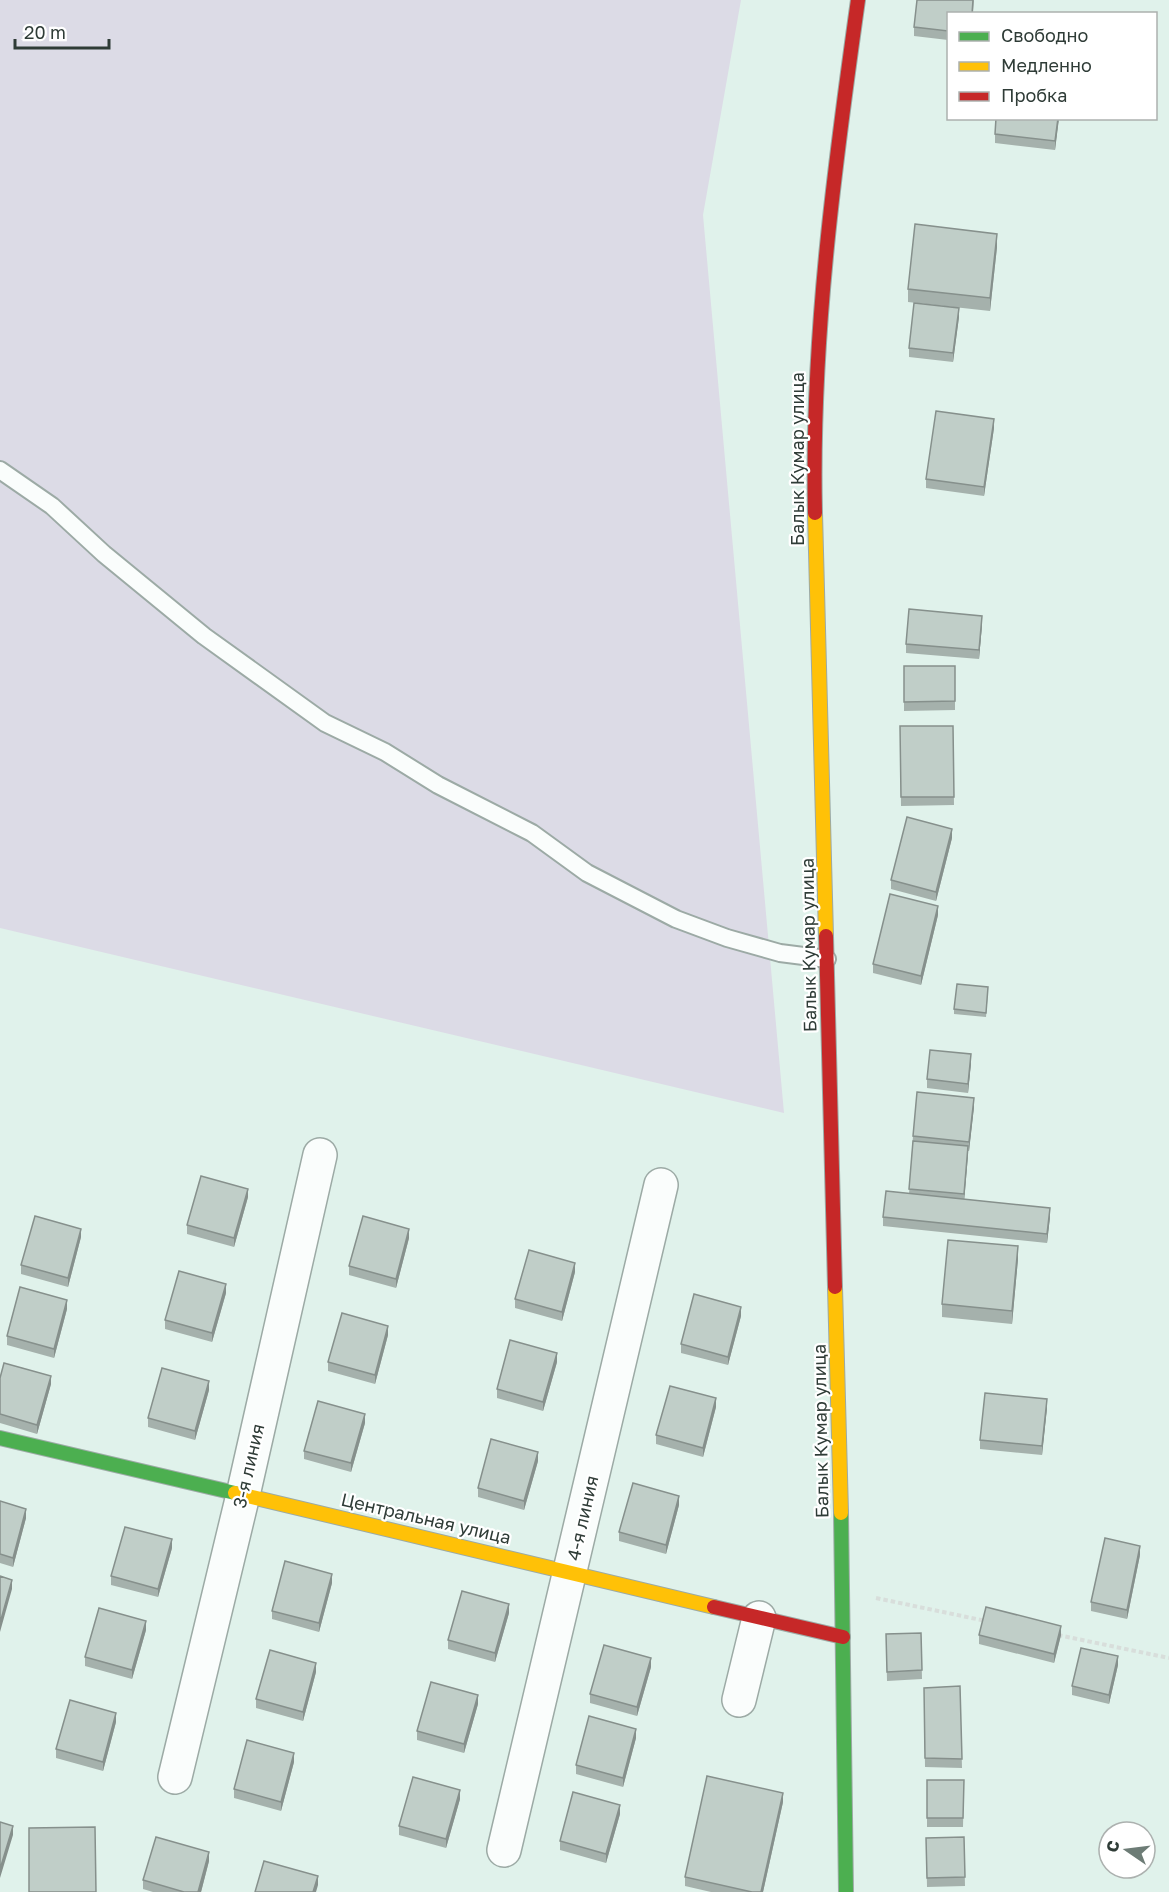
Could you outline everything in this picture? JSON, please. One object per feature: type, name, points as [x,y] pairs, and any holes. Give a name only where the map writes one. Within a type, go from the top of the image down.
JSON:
[{"type":"street","name":"Балык Кумар улица","points":[[846,1892],[843,1591],[814,463],[816,365],[832,194],[858,0]]},
{"type":"street","name":"3-я линия","points":[[175,1777],[243,1495],[320,1155]]},
{"type":"street","name":"4-я линия","points":[[504,1850],[662,1185]]},
{"type":"street","name":"Центральная улица","points":[[0,1438],[843,1637]]},
{"type":"street","points":[[739,1700],[759,1618]]},
{"type":"lane","points":[[0,470],[52,506],[104,554],[204,636],[325,723],[385,752],[438,785],[532,833],[587,873],[676,919],[727,938],[780,953],[827,959]]},
{"type":"path","points":[[843,1591],[994,1622]]},
{"type":"path","points":[[1053,1634],[1169,1658]]},
{"type":"shaded area","points":[[0,0],[741,0],[703,215],[784,1113],[0,928]]},
{"type":"building","points":[[917,0],[973,0],[972,12],[947,12],[947,31],[914,27]]},
{"type":"building","points":[[996,120],[1058,120],[1055,141],[995,134]]},
{"type":"building","points":[[915,224],[997,234],[990,298],[908,289]]},
{"type":"building","points":[[914,303],[959,308],[953,353],[909,348]]},
{"type":"building","points":[[936,411],[994,419],[984,487],[926,479]]},
{"type":"building","points":[[909,609],[982,616],[979,650],[906,644]]},
{"type":"building","points":[[904,666],[955,666],[955,701],[904,702]]},
{"type":"building","points":[[900,726],[953,726],[954,797],[901,797]]},
{"type":"building","points":[[907,817],[952,829],[936,892],[891,880]]},
{"type":"building","points":[[890,894],[938,906],[921,976],[873,964]]},
{"type":"building","points":[[957,984],[988,987],[986,1013],[954,1009]]},
{"type":"building","points":[[930,1050],[971,1054],[968,1084],[927,1079]]},
{"type":"building","points":[[917,1092],[974,1098],[969,1142],[913,1136]]},
{"type":"building","points":[[913,1141],[968,1146],[964,1194],[909,1189]]},
{"type":"building","points":[[201,1176],[248,1189],[234,1238],[187,1225]]},
{"type":"building","points":[[886,1191],[1050,1208],[1047,1234],[883,1217]]},
{"type":"building","points":[[35,1216],[81,1229],[68,1278],[21,1265]]},
{"type":"building","points":[[363,1216],[409,1229],[396,1279],[349,1266]]},
{"type":"building","points":[[948,1240],[1018,1246],[1012,1311],[942,1304]]},
{"type":"building","points":[[529,1250],[575,1263],[562,1312],[515,1299]]},
{"type":"building","points":[[179,1271],[226,1284],[212,1333],[165,1320]]},
{"type":"building","points":[[20,1287],[67,1300],[54,1349],[7,1336]]},
{"type":"building","points":[[694,1294],[741,1307],[728,1357],[681,1344]]},
{"type":"building","points":[[342,1313],[388,1326],[375,1375],[328,1362]]},
{"type":"building","points":[[510,1340],[557,1353],[543,1402],[497,1389]]},
{"type":"building","points":[[4,1363],[51,1376],[37,1425],[0,1414],[0,1378]]},
{"type":"building","points":[[162,1368],[209,1381],[195,1431],[148,1418]]},
{"type":"building","points":[[670,1386],[716,1398],[703,1448],[656,1435]]},
{"type":"building","points":[[985,1393],[1047,1399],[1042,1446],[980,1440]]},
{"type":"building","points":[[318,1401],[365,1414],[351,1463],[304,1451]]},
{"type":"building","points":[[491,1439],[538,1452],[524,1501],[478,1488]]},
{"type":"building","points":[[633,1483],[679,1496],[666,1545],[619,1532]]},
{"type":"building","points":[[0,1501],[26,1509],[13,1558],[0,1554]]},
{"type":"building","points":[[125,1527],[172,1539],[158,1589],[111,1576]]},
{"type":"building","points":[[1105,1538],[1140,1546],[1127,1610],[1091,1602]]},
{"type":"building","points":[[285,1561],[332,1574],[319,1623],[272,1611]]},
{"type":"building","points":[[0,1576],[12,1580],[0,1623]]},
{"type":"building","points":[[462,1591],[509,1604],[495,1653],[448,1640]]},
{"type":"building","points":[[986,1607],[1061,1626],[1054,1654],[979,1635]]},
{"type":"building","points":[[99,1608],[146,1621],[132,1670],[85,1657]]},
{"type":"building","points":[[921,1633],[922,1670],[887,1672],[886,1634]]},
{"type":"building","points":[[604,1645],[651,1658],[637,1707],[590,1694]]},
{"type":"building","points":[[1081,1648],[1118,1656],[1109,1695],[1072,1686]]},
{"type":"building","points":[[270,1650],[316,1663],[303,1712],[256,1699]]},
{"type":"building","points":[[431,1682],[478,1695],[464,1744],[417,1731]]},
{"type":"building","points":[[960,1686],[962,1759],[925,1758],[924,1688]]},
{"type":"building","points":[[70,1700],[116,1713],[103,1762],[56,1749]]},
{"type":"building","points":[[589,1716],[636,1729],[623,1778],[576,1765]]},
{"type":"building","points":[[247,1740],[294,1753],[281,1802],[234,1789]]},
{"type":"building","points":[[707,1776],[783,1793],[761,1892],[685,1877]]},
{"type":"building","points":[[413,1777],[460,1790],[446,1839],[399,1826]]},
{"type":"building","points":[[927,1780],[964,1780],[963,1818],[927,1818]]},
{"type":"building","points":[[573,1792],[620,1805],[606,1854],[560,1841]]},
{"type":"building","points":[[0,1822],[13,1826],[0,1869]]},
{"type":"building","points":[[95,1827],[96,1892],[29,1892],[29,1828]]},
{"type":"building","points":[[156,1837],[209,1852],[198,1892],[184,1892],[143,1880]]},
{"type":"building","points":[[964,1837],[965,1877],[927,1878],[926,1838]]},
{"type":"building","points":[[264,1861],[318,1876],[313,1892],[255,1892]]},
{"type":"traffic: fast","points":[[0,1438],[235,1493]]},
{"type":"traffic: fast","points":[[841,1513],[846,1892]]},
{"type":"traffic: slow","points":[[815,513],[826,936]]},
{"type":"traffic: slow","points":[[835,1287],[841,1513]]},
{"type":"traffic: slow","points":[[235,1493],[714,1607]]},
{"type":"traffic: jam","points":[[815,513],[817,385],[826,256],[858,0]]},
{"type":"traffic: jam","points":[[826,936],[835,1287]]},
{"type":"traffic: jam","points":[[714,1607],[843,1637]]}]
